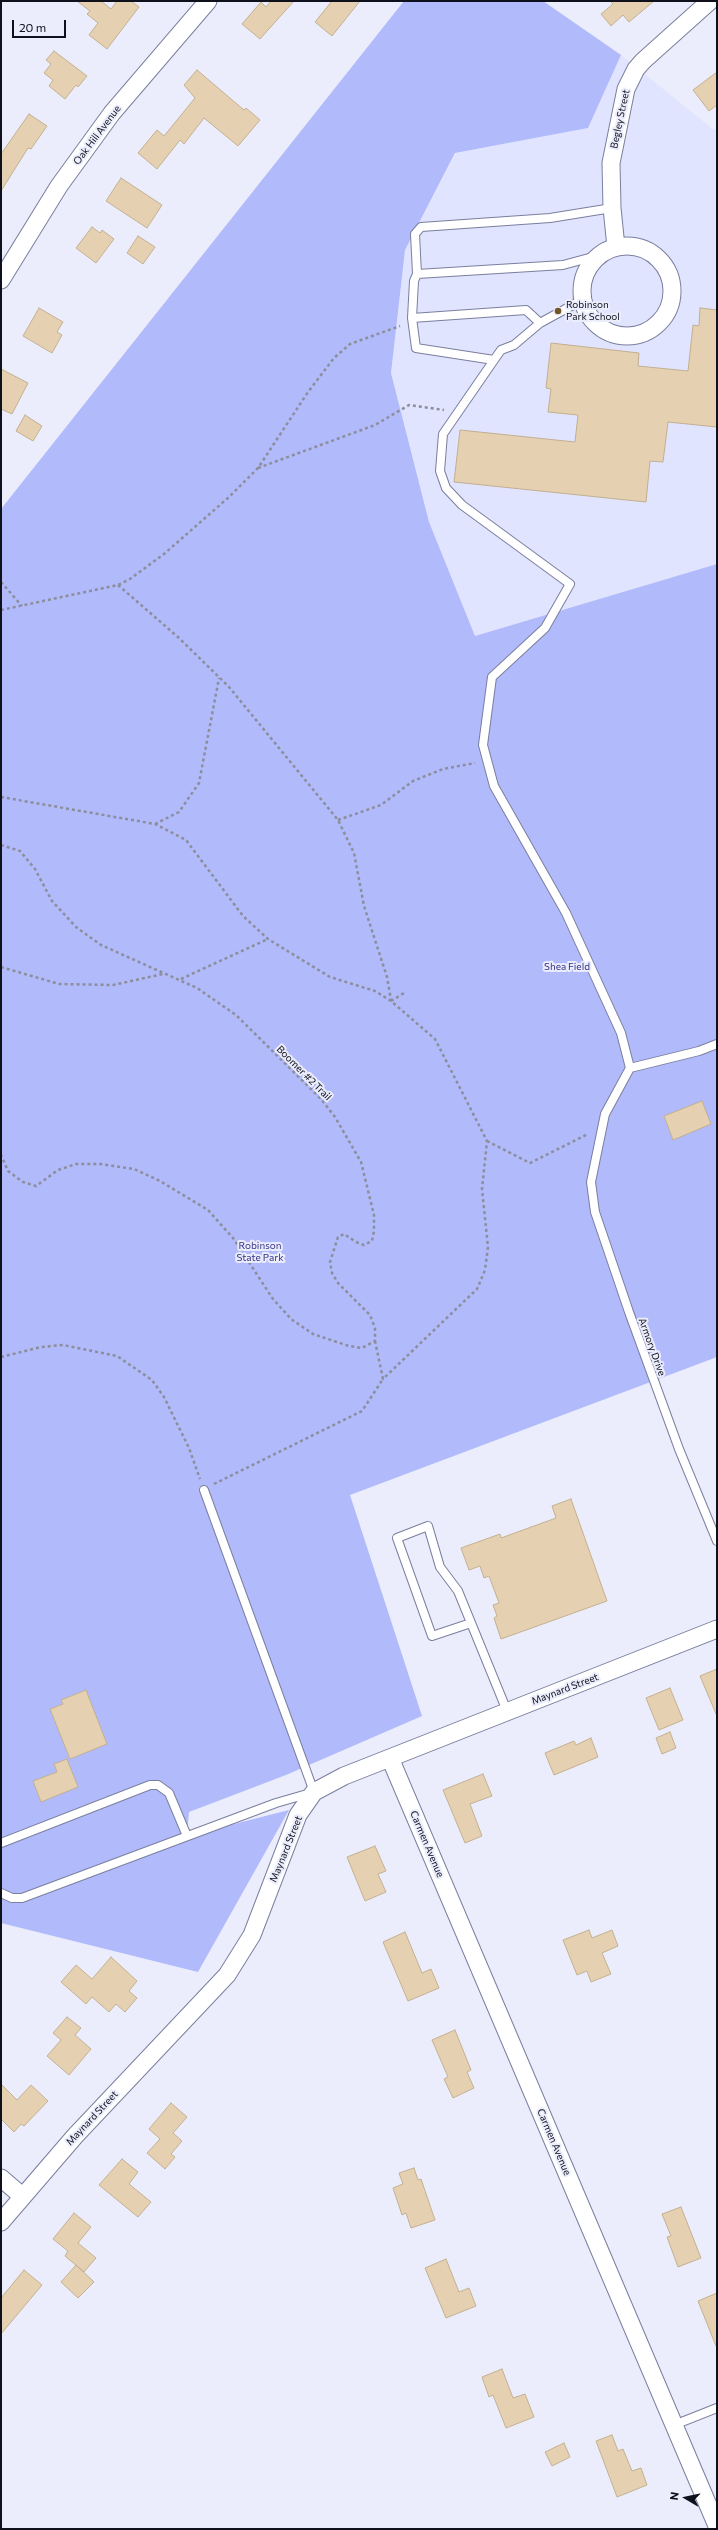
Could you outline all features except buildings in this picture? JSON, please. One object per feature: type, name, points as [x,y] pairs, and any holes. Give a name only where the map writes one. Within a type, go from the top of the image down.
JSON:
[{"type":"street","name":"Oak Hill Avenue","points":[[1,280],[59,186],[103,125],[208,1]]},
{"type":"street","name":"Begley Street","points":[[616,248],[612,208],[612,163],[615,135],[622,103],[630,78],[643,61],[710,1]]},
{"type":"street","points":[[625,246],[643,249],[658,259],[664,266],[671,283],[671,301],[664,318],[650,330],[633,336],[615,335],[607,332],[592,321],[582,300],[584,278],[590,265],[600,255],[625,246]]},
{"type":"street","name":"Maynard Street","points":[[1,2222],[75,2136],[227,1975],[252,1935],[298,1815],[314,1792],[335,1780],[717,1629]]},
{"type":"street","name":"Carmen Avenue","points":[[390,1758],[717,2526]]},
{"type":"street","points":[[1,2178],[22,2196]]},
{"type":"lane","points":[[494,360],[416,348],[412,318],[414,281],[417,274],[415,234],[420,227],[550,218],[612,208]]},
{"type":"lane","points":[[417,274],[563,265],[600,255]]},
{"type":"lane","points":[[582,300],[540,323],[514,345],[501,350],[443,434],[440,471],[446,488],[462,505],[570,584],[545,628],[492,677],[483,745],[494,786],[566,913],[621,1033],[630,1068],[699,1051],[717,1044]]},
{"type":"lane","points":[[412,318],[526,310],[540,323]]},
{"type":"lane","name":"Armory Drive","points":[[630,1068],[605,1114],[591,1182],[595,1212],[634,1327],[717,1541]]},
{"type":"lane","points":[[1,1893],[12,1898],[22,1898],[276,1803],[314,1792],[204,1490]]},
{"type":"lane","points":[[471,1623],[432,1636],[397,1538],[428,1526],[440,1567],[458,1591],[507,1711]]},
{"type":"lane","points":[[1,1843],[150,1785],[158,1785],[169,1793],[187,1836]]},
{"type":"lane","points":[[674,2425],[717,2408]]},
{"type":"path","points":[[1,610],[118,585],[130,579],[164,554],[229,497],[258,468],[308,392],[334,358],[350,344],[397,328],[412,318]]},
{"type":"path","points":[[258,468],[375,425],[409,405],[458,412]]},
{"type":"path","points":[[1,582],[22,606]]},
{"type":"path","points":[[118,585],[179,638],[219,678],[338,820],[354,853],[364,906],[387,977],[391,1001]]},
{"type":"path","points":[[155,824],[179,812],[199,783],[219,678]]},
{"type":"path","points":[[338,820],[381,805],[413,781],[443,769],[487,761]]},
{"type":"path","points":[[1,797],[155,824],[186,840],[243,916],[268,939],[330,977],[375,991],[391,1001],[435,1039],[487,1141],[482,1189],[488,1247],[485,1270],[478,1289],[383,1379],[362,1411],[204,1490],[190,1448],[164,1397],[152,1380],[117,1356],[63,1344],[41,1347],[1,1357]]},
{"type":"path","name":"Boomer #2 Trail","points":[[1,845],[20,851],[35,869],[52,901],[76,927],[101,945],[197,988],[236,1015],[321,1099],[348,1136],[362,1162],[374,1215],[374,1231],[372,1241],[364,1245],[356,1242],[344,1234],[338,1237],[330,1262],[338,1283],[370,1315],[375,1328],[375,1340]]},
{"type":"path","points":[[181,980],[268,939]]},
{"type":"path","points":[[1,967],[59,984],[113,985],[163,974]]},
{"type":"path","points":[[391,1001],[404,993]]},
{"type":"path","points":[[487,1141],[530,1163],[603,1126]]},
{"type":"path","points":[[1,1155],[8,1171],[23,1182],[36,1186],[58,1170],[76,1164],[100,1164],[134,1169],[160,1181],[208,1210],[233,1238],[273,1299],[291,1319],[313,1334],[362,1348],[375,1340],[383,1379]]},
{"type":"shaded area","name":"Robinson Park School","points":[[621,55],[714,130],[717,128],[717,564],[475,636],[429,522],[391,373],[405,250],[456,153],[588,128]]},
{"type":"green space","name":"Robinson State Park","points":[[404,1],[543,1],[621,55],[588,128],[455,153],[405,250],[391,373],[429,522],[475,636],[717,564],[717,1357],[350,1495],[422,1716],[286,1775],[189,1812],[187,1836],[289,1810],[198,1972],[1,1923],[1,509]]},
{"type":"place","name":"Robinson Park School","points":[[558,311]]},
{"type":"park label","name":"Shea Field","points":[[567,967]]}]
